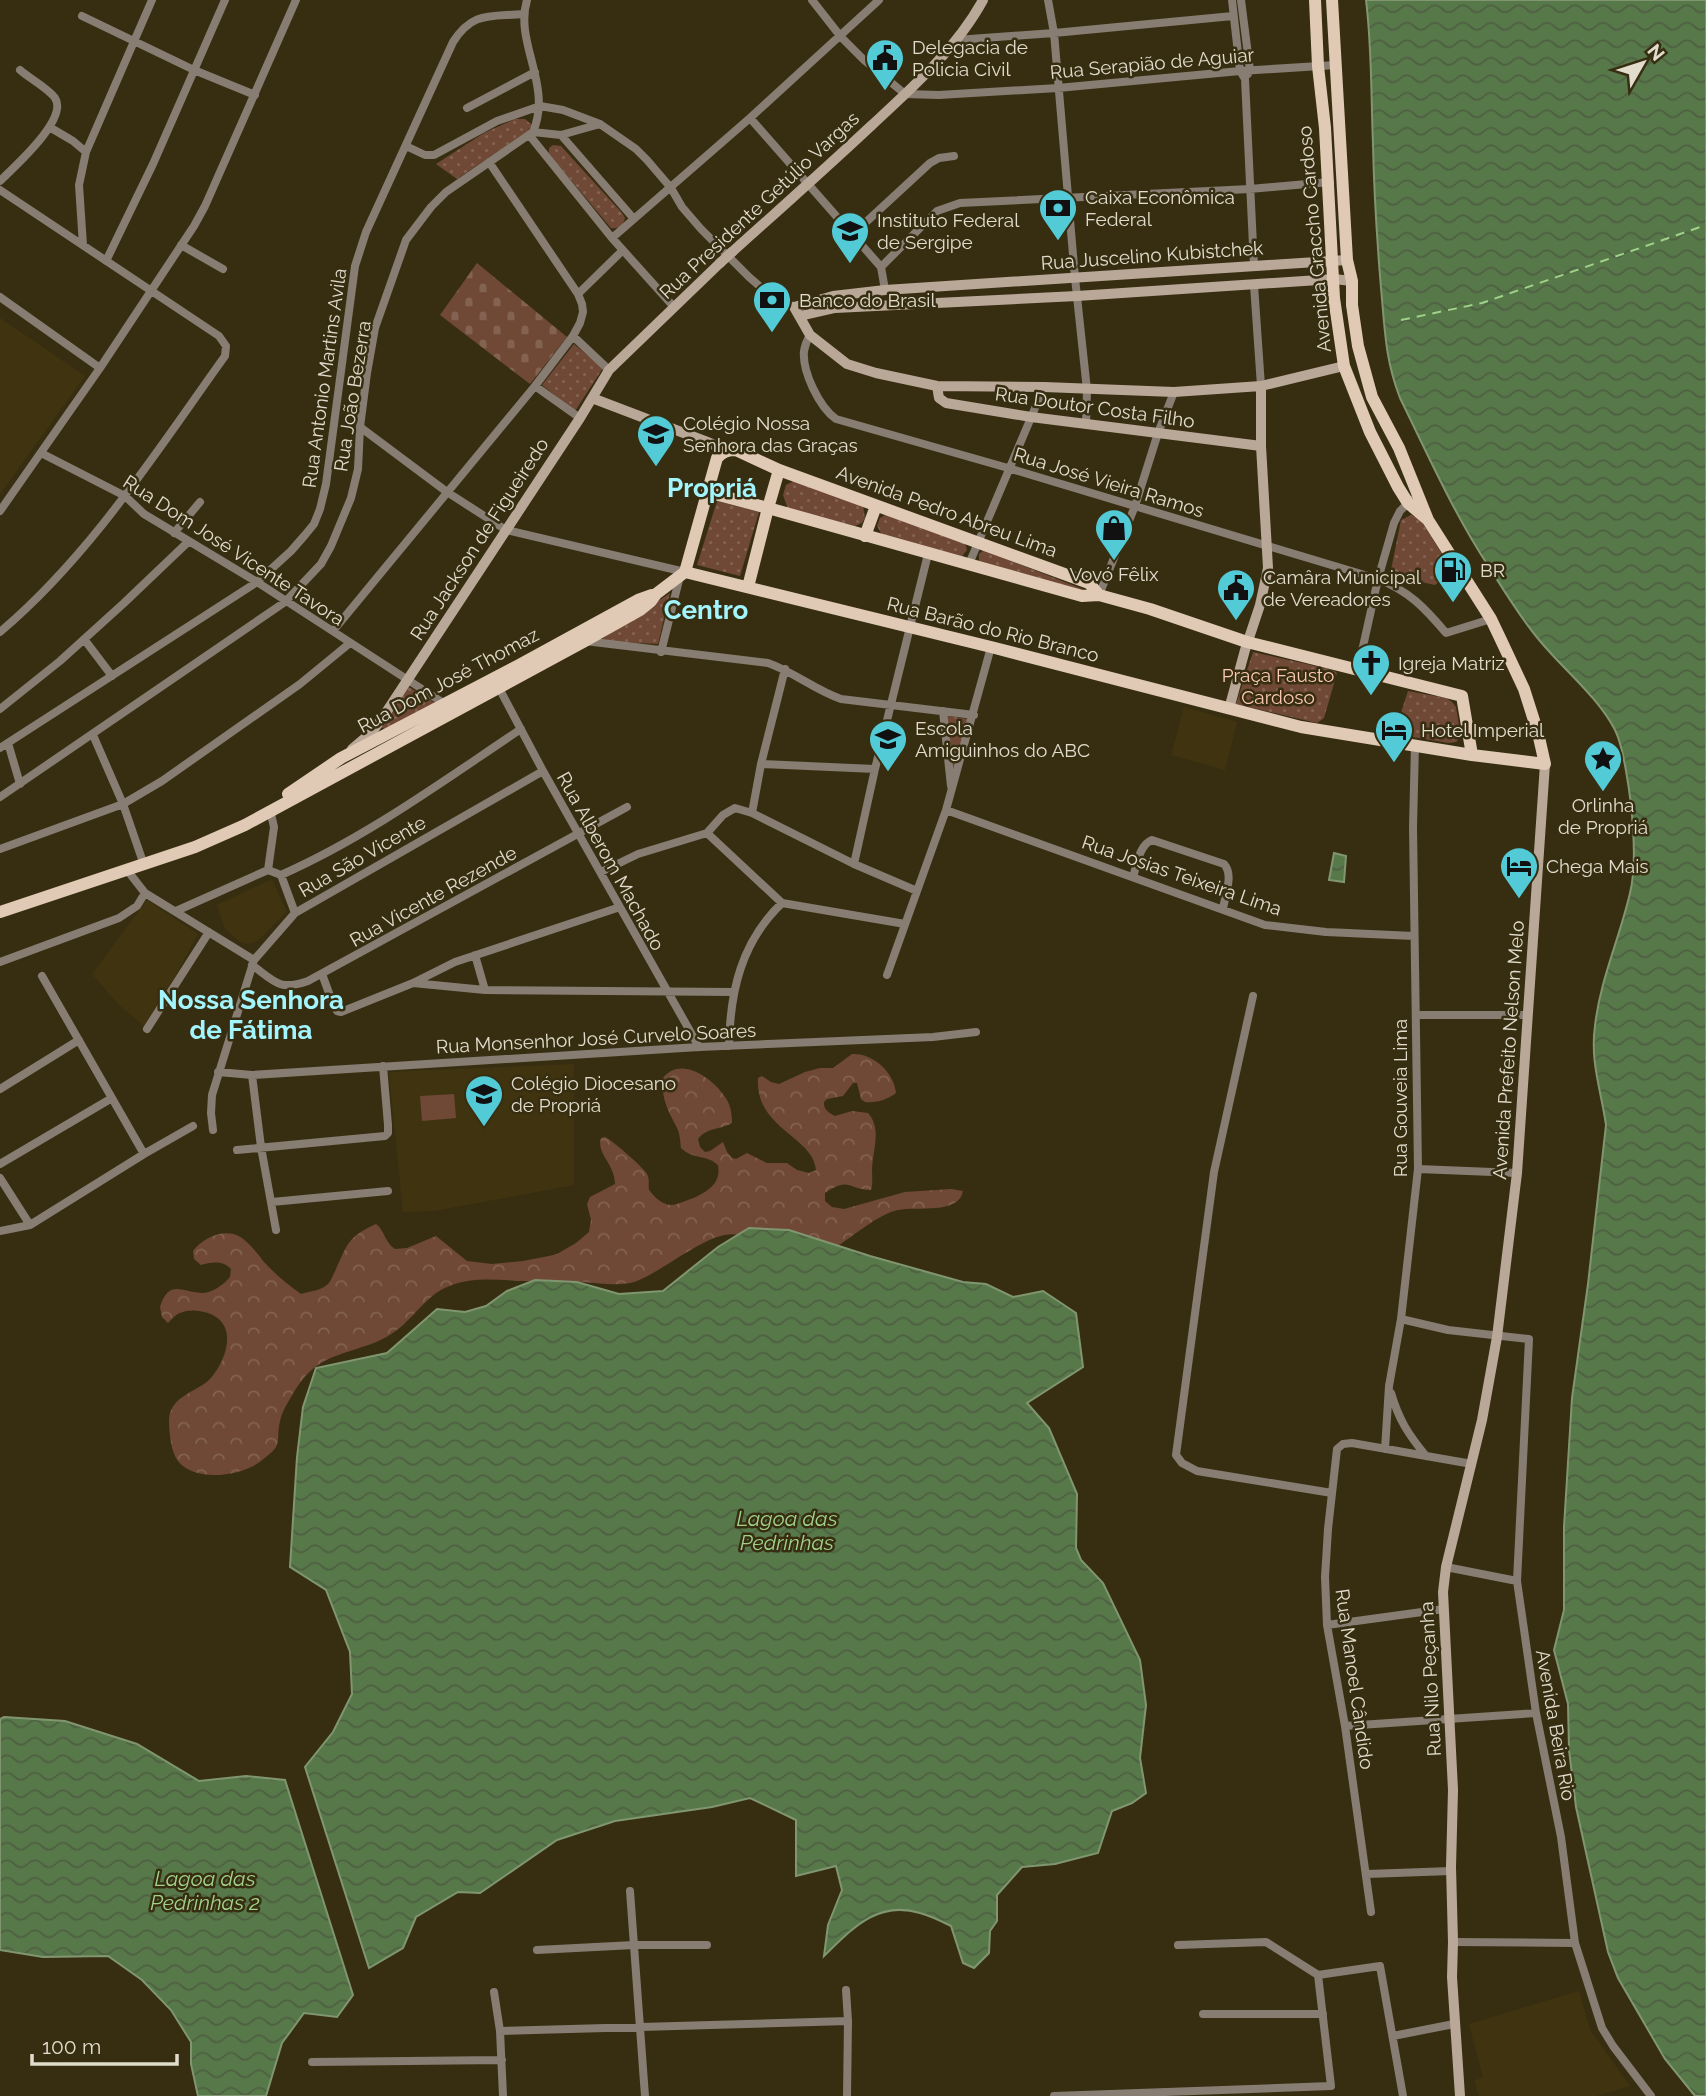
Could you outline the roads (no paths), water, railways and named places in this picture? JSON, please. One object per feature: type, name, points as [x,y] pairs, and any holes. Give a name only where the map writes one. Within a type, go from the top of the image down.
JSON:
[{"type":"main road","name":"Avenida Graccho Cardoso","points":[[1315,0],[1318,66],[1325,128],[1331,261],[1344,366],[1370,432],[1408,503]]},
{"type":"main road","name":"Avenida Graccho Cardoso","points":[[1332,0],[1347,260],[1352,281],[1352,305],[1358,346],[1366,382],[1419,494],[1428,520]]},
{"type":"main road","points":[[1316,15],[1334,14]]},
{"type":"main road","name":"Avenida Pedro Abreu Lima","points":[[725,451],[736,450],[779,470],[1089,583],[1098,594]]},
{"type":"main road","points":[[656,594],[682,574],[717,458],[725,451]]},
{"type":"main road","points":[[748,587],[779,470]]},
{"type":"main road","name":"Avenida Pedro Abreu Lima","points":[[707,492],[1082,596],[1098,594],[1247,642]]},
{"type":"main road","points":[[1229,709],[1301,727],[1545,764],[1524,689],[1491,619],[1428,520],[1408,503]]},
{"type":"main road","points":[[865,536],[876,506]]},
{"type":"main road","name":"Rua Barão do Rio Branco","points":[[682,574],[748,587],[1229,709]]},
{"type":"main road","name":"Rua Dom José Thomaz","points":[[450,708],[572,636],[638,600],[656,594]]},
{"type":"main road","name":"Rua Dom José Thomaz","points":[[450,708],[499,688],[585,641],[640,610],[656,594]]},
{"type":"main road","points":[[1247,642],[1462,696],[1472,755]]},
{"type":"main road","points":[[0,912],[195,847],[244,825],[384,743],[450,708]]},
{"type":"main road","name":"Rua Dom José Thomaz","points":[[270,809],[341,758],[384,743]]},
{"type":"street","points":[[83,245],[79,185],[86,152],[152,0]]},
{"type":"street","points":[[106,261],[225,0]]},
{"type":"street","points":[[0,511],[100,368],[205,206],[296,0]]},
{"type":"street","points":[[527,0],[523,14],[540,106],[532,134]]},
{"type":"street","points":[[812,0],[841,37],[905,94]]},
{"type":"street","points":[[612,238],[841,37],[879,0]]},
{"type":"street","name":"Rua Presidente Getúlio Vargas","points":[[592,398],[609,369],[726,256],[808,185],[905,94],[956,40],[983,0]]},
{"type":"street","points":[[1048,0],[1054,33],[1087,390],[1086,424]]},
{"type":"street","points":[[1232,0],[1245,73]]},
{"type":"street","points":[[1250,0],[1241,0],[1254,266]]},
{"type":"street","name":"Rua Antonio Martins Avila","points":[[4,745],[257,582],[291,551],[314,524],[326,484],[358,254],[366,232],[453,42],[461,30],[480,17],[523,14]]},
{"type":"street","points":[[82,16],[194,70],[255,95]]},
{"type":"street","points":[[956,40],[1233,16]]},
{"type":"street","name":"Rua Serapião de Aguiar","points":[[905,94],[939,95],[1058,88],[1336,65]]},
{"type":"street","points":[[0,181],[51,128],[57,106],[54,97],[20,70]]},
{"type":"street","points":[[467,108],[535,72]]},
{"type":"street","points":[[406,146],[425,155],[434,155],[497,121],[540,106],[563,110],[600,124],[636,149],[671,188],[682,207],[726,256],[764,290],[797,311],[810,335],[836,357],[855,368],[937,386],[1174,392],[1261,386],[1344,366]]},
{"type":"street","points":[[750,118],[881,267],[885,290]]},
{"type":"street","points":[[532,134],[561,135],[600,124]]},
{"type":"street","points":[[51,128],[86,152]]},
{"type":"street","points":[[532,134],[612,238],[674,307]]},
{"type":"street","name":"Rua João Bezerra","points":[[0,797],[285,602],[321,564],[351,498],[358,468],[360,427],[375,328],[406,240],[446,192],[532,134]]},
{"type":"street","points":[[561,135],[634,219]]},
{"type":"street","points":[[852,235],[930,163],[939,158],[954,156]]},
{"type":"street","points":[[332,631],[535,386],[580,323],[583,313],[578,294],[489,162]]},
{"type":"street","points":[[881,267],[937,211],[960,204],[1344,182]]},
{"type":"street","points":[[0,190],[219,336],[226,346],[225,356],[125,496],[71,563],[23,613],[0,632]]},
{"type":"street","points":[[181,245],[223,269]]},
{"type":"street","points":[[578,294],[623,250]]},
{"type":"street","name":"Rua Juscelino Kubistchek","points":[[797,311],[833,296],[885,290],[1347,260]]},
{"type":"street","points":[[1274,264],[1277,284]]},
{"type":"street","name":"Rua Juscelino Kubistchek","points":[[797,311],[1334,279],[1352,281]]},
{"type":"street","points":[[1229,709],[1268,568],[1254,285]]},
{"type":"street","points":[[833,296],[835,308]]},
{"type":"street","points":[[0,297],[100,368]]},
{"type":"street","name":"Rua José Vieira Ramos","points":[[810,335],[805,345],[805,365],[813,387],[833,416],[852,424],[1009,468],[1378,579],[1399,587],[1421,604],[1446,633],[1491,619]]},
{"type":"street","points":[[573,336],[609,369]]},
{"type":"street","points":[[535,386],[580,418]]},
{"type":"street","name":"Rua Doutor Costa Filho","points":[[937,386],[939,398],[946,403],[1031,417],[1261,446]]},
{"type":"street","points":[[969,564],[1044,387]]},
{"type":"street","points":[[1098,594],[1135,506],[1174,392]]},
{"type":"street","points":[[592,398],[725,451]]},
{"type":"street","name":"Rua Jackson de Figueiredo","points":[[341,758],[372,732],[592,398]]},
{"type":"street","points":[[360,427],[447,492],[506,530],[682,574],[661,652]]},
{"type":"street","name":"Rua Dom José Vicente Tavora","points":[[41,453],[125,496],[144,514],[257,582],[450,708]]},
{"type":"street","points":[[1358,668],[1378,579],[1396,517],[1419,494]]},
{"type":"street","points":[[174,533],[200,502]]},
{"type":"street","points":[[0,709],[84,639],[188,542]]},
{"type":"street","points":[[854,864],[928,554]]},
{"type":"street","points":[[572,636],[585,641],[661,652],[752,660],[785,669],[841,699],[974,715]]},
{"type":"street","points":[[84,639],[112,676]]},
{"type":"street","points":[[0,849],[123,804],[162,781],[300,684],[350,643]]},
{"type":"street","points":[[887,975],[946,810],[991,648]]},
{"type":"street","points":[[752,814],[761,764],[785,669]]},
{"type":"street","name":"Rua Alberom Machado","points":[[499,688],[699,1047]]},
{"type":"street","points":[[943,712],[951,792]]},
{"type":"street","points":[[176,911],[268,870],[281,875],[312,861],[355,838],[521,729]]},
{"type":"street","points":[[93,735],[123,804],[144,865]]},
{"type":"street","name":"Rua Gouveia Lima","points":[[1385,1449],[1389,1387],[1401,1320],[1418,1169],[1414,936],[1415,744]]},
{"type":"street","points":[[4,745],[20,784]]},
{"type":"street","points":[[761,764],[875,769]]},
{"type":"street","name":"Avenida Prefeito Nelson Melo","points":[[1497,1337],[1517,1173],[1545,764]]},
{"type":"street","name":"Rua São Vicente","points":[[213,1130],[212,1095],[253,963],[295,913],[543,771]]},
{"type":"street","name":"Rua Vicente Rezende","points":[[253,963],[280,985],[294,986],[322,974],[627,807]]},
{"type":"street","points":[[601,872],[638,854],[708,833],[723,815],[732,808],[738,808],[917,891]]},
{"type":"street","points":[[268,870],[274,827],[270,809]]},
{"type":"street","name":"Rua Josias Teixeira Lima","points":[[946,810],[1265,925],[1326,932],[1414,936]]},
{"type":"street","points":[[708,833],[782,903],[905,924]]},
{"type":"street","points":[[1133,877],[1146,843],[1152,840],[1224,864],[1229,876],[1223,909]]},
{"type":"street","points":[[127,870],[145,893],[253,963]]},
{"type":"street","points":[[281,875],[295,913]]},
{"type":"street","points":[[0,962],[119,918],[137,906],[145,893]]},
{"type":"street","points":[[729,1046],[733,992],[752,940],[782,903]]},
{"type":"street","points":[[322,974],[335,1009],[346,1010],[413,983],[442,967],[620,907]]},
{"type":"street","points":[[147,1029],[209,932]]},
{"type":"street","points":[[474,955],[485,990]]},
{"type":"street","points":[[42,976],[144,1154]]},
{"type":"street","points":[[413,983],[485,990],[733,992]]},
{"type":"street","points":[[1253,996],[1214,1172],[1176,1455],[1182,1463],[1197,1471],[1332,1493]]},
{"type":"street","points":[[1416,1015],[1528,1015]]},
{"type":"street","name":"Rua Monsenhor José Curvelo Soares","points":[[218,1072],[252,1075],[699,1047],[933,1037],[976,1032]]},
{"type":"street","points":[[0,1089],[79,1040]]},
{"type":"street","points":[[237,1150],[386,1135],[388,1125],[383,1066]]},
{"type":"street","points":[[252,1075],[261,1147],[276,1230]]},
{"type":"street","points":[[0,1164],[112,1098]]},
{"type":"street","points":[[0,1231],[30,1225],[193,1126]]},
{"type":"street","points":[[1418,1169],[1517,1173]]},
{"type":"street","points":[[0,1178],[30,1225]]},
{"type":"street","points":[[272,1202],[388,1191]]},
{"type":"street","points":[[1401,1320],[1497,1337]]},
{"type":"street","name":"Avenida Beira Rio","points":[[1497,1337],[1529,1339],[1517,1581],[1536,1713],[1560,1837],[1575,1943],[1602,2028],[1651,2096]]},
{"type":"street","name":"Rua Nilo Peçanha","points":[[1460,2096],[1452,1976],[1453,1790],[1443,1592],[1446,1567],[1472,1464],[1497,1337]]},
{"type":"street","points":[[1389,1387],[1406,1431],[1426,1456]]},
{"type":"street","name":"Rua Manoel Cândido","points":[[1371,1912],[1328,1625],[1325,1577],[1337,1449],[1347,1443],[1385,1449]]},
{"type":"street","points":[[1385,1449],[1472,1464]]},
{"type":"street","points":[[1446,1567],[1517,1581]]},
{"type":"street","points":[[1328,1625],[1444,1609]]},
{"type":"street","points":[[1345,1726],[1536,1713]]},
{"type":"street","points":[[1367,1874],[1451,1871]]},
{"type":"street","points":[[630,1891],[645,2096]]},
{"type":"street","points":[[1178,1945],[1266,1942],[1318,1975],[1380,1966],[1403,2096]]},
{"type":"street","points":[[1453,1942],[1575,1943]]},
{"type":"street","points":[[537,1950],[634,1945],[707,1945]]},
{"type":"street","points":[[1054,2096],[1331,2086],[1318,1975]]},
{"type":"street","points":[[846,1990],[847,2096]]},
{"type":"street","points":[[494,1992],[500,2031],[503,2096]]},
{"type":"street","points":[[1203,2014],[1323,2014]]},
{"type":"street","points":[[500,2031],[848,2021]]},
{"type":"street","points":[[1393,2036],[1454,2024]]},
{"type":"street","points":[[312,2062],[502,2060]]},
{"type":"water","points":[[1366,0],[1706,0],[1706,2096],[1695,2096],[1665,2059],[1618,1978],[1608,1952],[1576,1807],[1569,1750],[1568,1704],[1554,1650],[1564,1610],[1564,1527],[1572,1398],[1606,1125],[1595,1063],[1594,1039],[1601,992],[1626,909],[1634,865],[1628,784],[1622,750],[1615,730],[1590,695],[1533,633],[1476,547],[1395,384],[1386,344],[1380,270]]},
{"type":"water","points":[[1334,853],[1346,856],[1344,882],[1329,880]]},
{"type":"water","name":"Lagoa das Pedrinhas","points":[[749,1228],[789,1230],[963,1282],[986,1284],[1013,1297],[1043,1291],[1076,1313],[1083,1367],[1027,1403],[1049,1428],[1077,1494],[1076,1548],[1081,1560],[1103,1583],[1140,1660],[1146,1705],[1140,1758],[1146,1793],[1132,1803],[1112,1811],[1098,1853],[1055,1864],[1022,1867],[997,1895],[997,1921],[990,1931],[989,1953],[974,1968],[963,1963],[951,1926],[905,1910],[891,1910],[866,1920],[824,1956],[828,1925],[842,1890],[836,1866],[796,1876],[796,1820],[750,1798],[712,1807],[615,1821],[557,1840],[480,1893],[458,1892],[416,1917],[403,1948],[369,1968],[305,1767],[333,1732],[352,1694],[350,1652],[326,1590],[290,1567],[303,1407],[316,1368],[387,1353],[437,1309],[465,1312],[486,1306],[507,1291],[535,1280],[577,1282],[619,1294],[663,1291],[718,1247]]},
{"type":"water","name":"Lagoa das Pedrinhas 2","points":[[4,1717],[65,1721],[137,1744],[199,1781],[246,1776],[285,1780],[353,1995],[337,2017],[304,2013],[282,2043],[266,2096],[198,2096],[191,2064],[191,2042],[171,2010],[142,1980],[108,1956],[43,1957],[0,1950],[0,1719]]},
{"type":"place","name":"Delegacia de Policia Civil","points":[[885,92]]},
{"type":"place","name":"Caixa Econômica Federal","points":[[1058,242]]},
{"type":"place","name":"Instituto Federal de Sergipe","points":[[850,265]]},
{"type":"place","name":"Banco do Brasil","points":[[772,334]]},
{"type":"place","name":"Colégio Nossa Senhora das Graças","points":[[656,468]]},
{"type":"place","name":"Vovó Fêlix","points":[[1114,562]]},
{"type":"place","name":"BR","points":[[1453,604]]},
{"type":"place","name":"Camâra Municipal de Vereadores","points":[[1236,622]]},
{"type":"place","name":"Igreja Matriz","points":[[1371,697]]},
{"type":"place","name":"Hotel Imperial","points":[[1394,764]]},
{"type":"place","name":"Escola Amiguinhos do ABC","points":[[888,773]]},
{"type":"place","name":"Orlinha de Propriá","points":[[1603,793]]},
{"type":"place","name":"Chega Mais","points":[[1519,900]]},
{"type":"place","name":"Colégio Diocesano de Propriá","points":[[484,1128]]},
{"type":"district","name":"Propriá","points":[[712,488]]},
{"type":"district","name":"Centro","points":[[706,610]]},
{"type":"district","name":"Nossa Senhora de Fátima","points":[[251,1015]]},
{"type":"park label","name":"Praça Fausto Cardoso","points":[[1278,686]]}]
